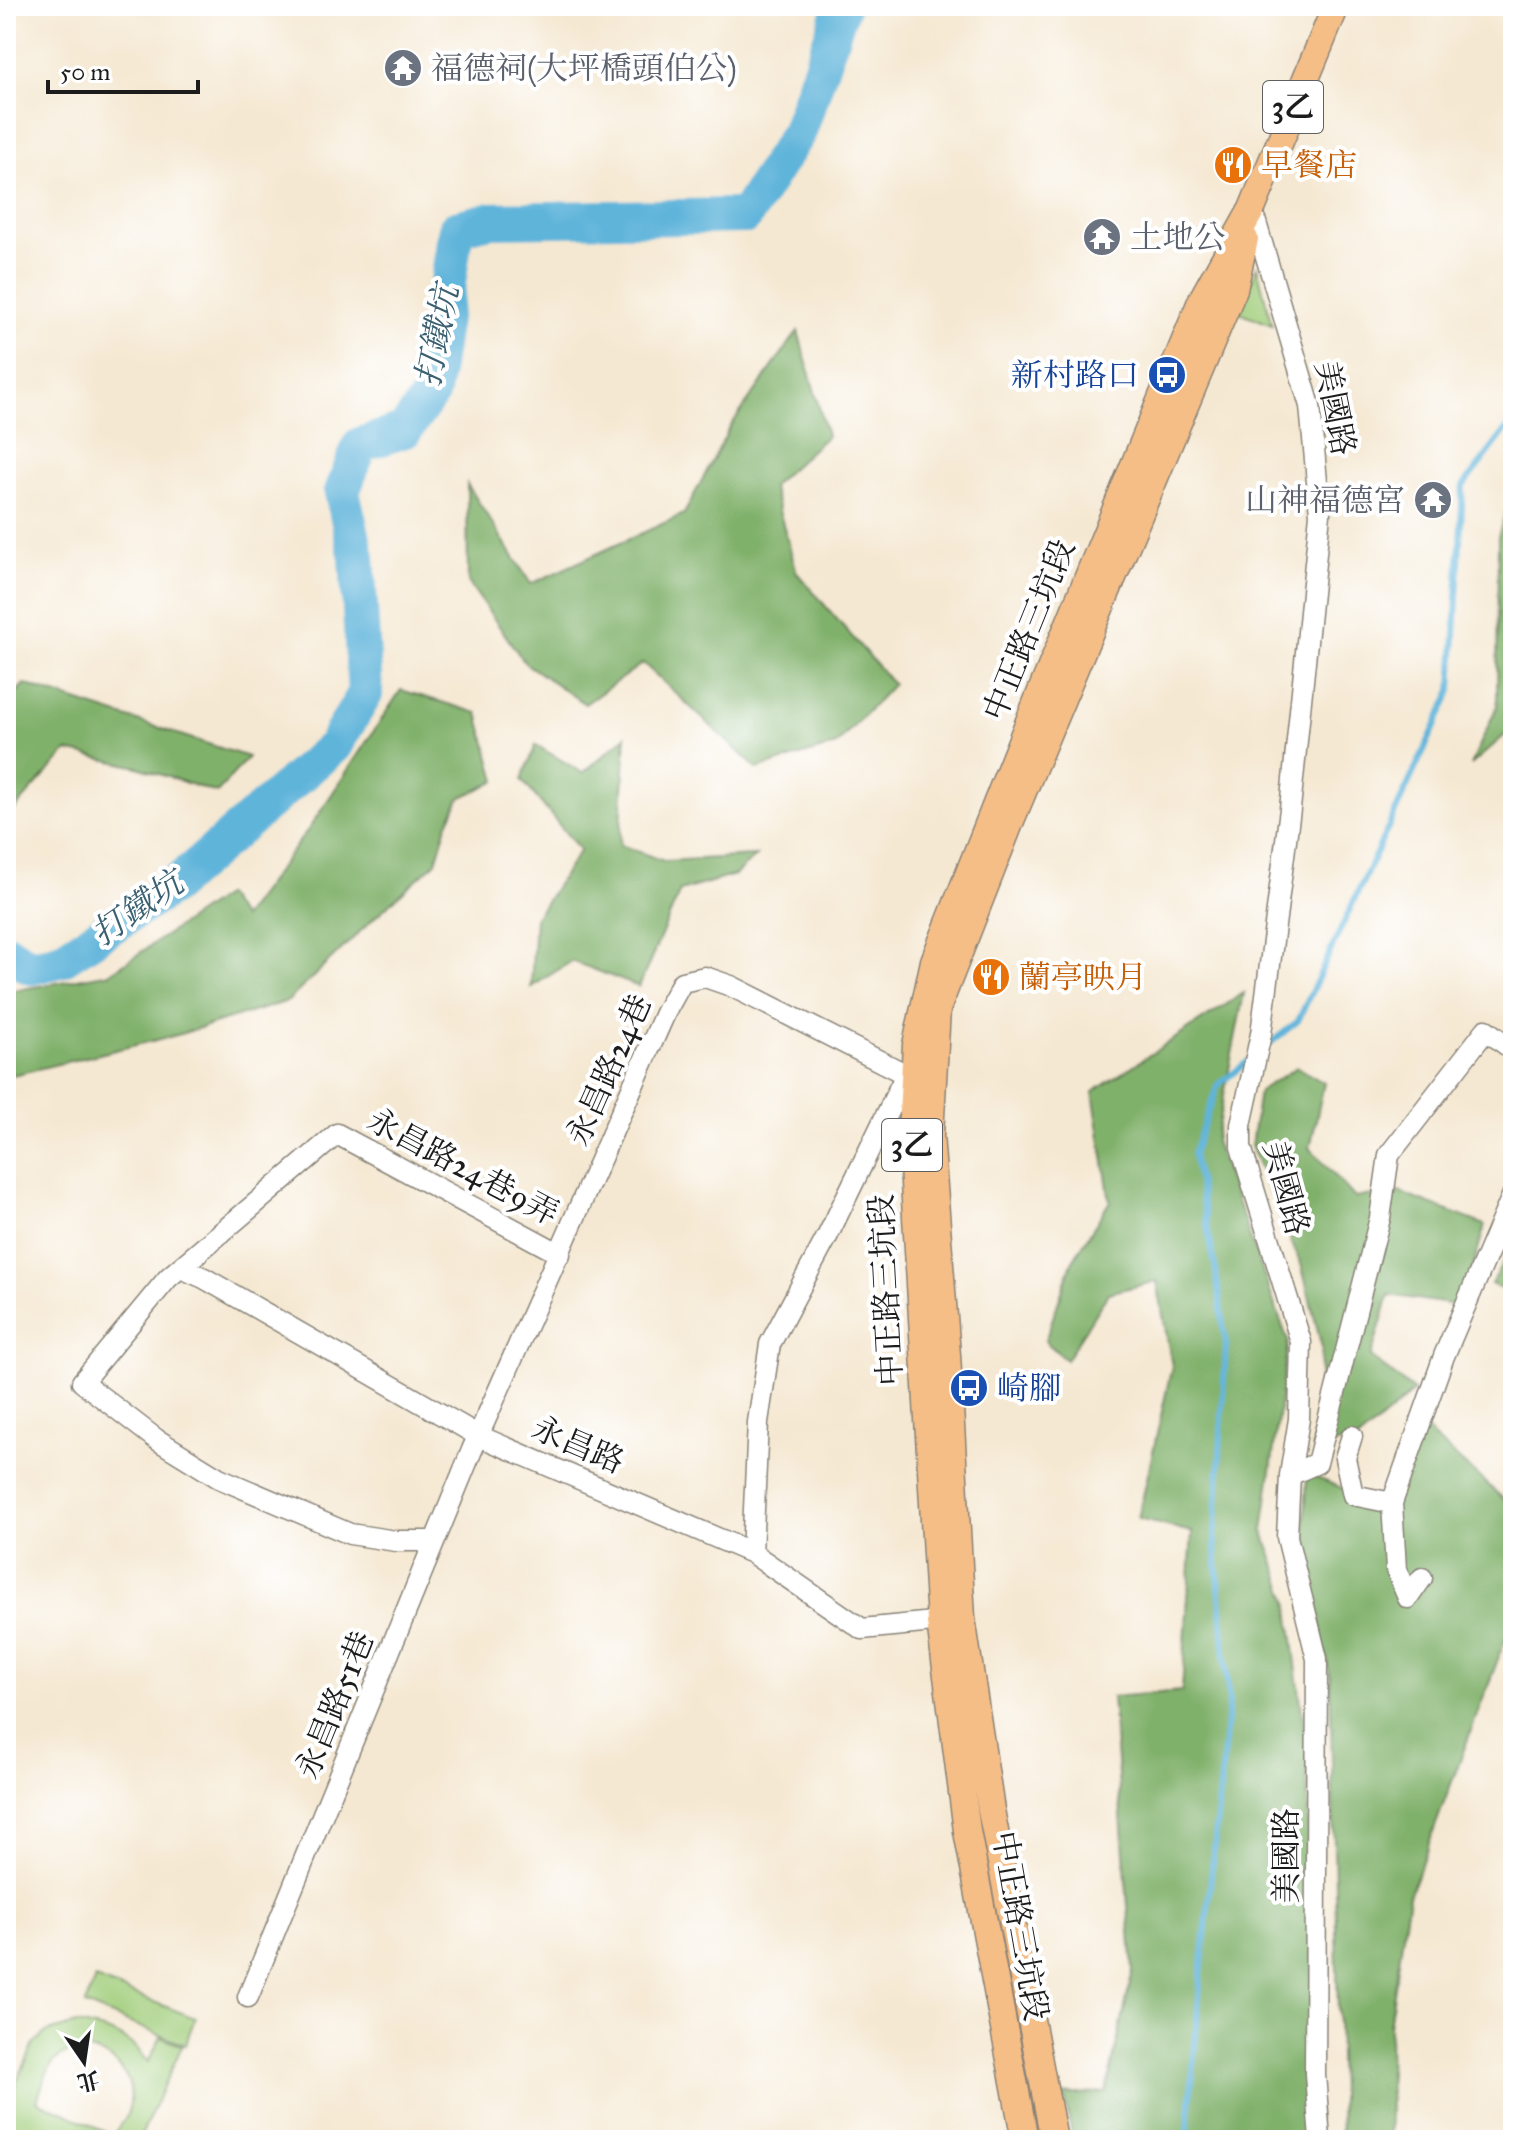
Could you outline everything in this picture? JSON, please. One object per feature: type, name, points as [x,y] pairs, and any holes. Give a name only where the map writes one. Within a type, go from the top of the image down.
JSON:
[{"type":"main road","name":"中正路三坑段","points":[[1025,2140],[967,1831],[911,1132],[918,1080],[916,1045],[934,961],[1033,711],[1202,299],[1252,209],[1336,6]]},
{"type":"main road","name":"中正路三坑段","points":[[951,1620],[1054,2140]]},
{"type":"street","name":"美國路","points":[[1252,209],[1310,406],[1320,514],[1290,809],[1261,1034],[1241,1125],[1241,1147],[1301,1342],[1299,1419],[1290,1475],[1287,1537],[1317,1659],[1315,2074],[1320,2140]]},
{"type":"street","name":"永昌路24巷","points":[[479,1436],[666,1011],[682,982],[705,977],[731,986],[918,1080]]},
{"type":"street","points":[[1290,1475],[1317,1463],[1380,1218],[1389,1155],[1486,1030],[1513,1050]]},
{"type":"street","points":[[752,1553],[758,1422],[770,1344],[827,1237],[918,1080]]},
{"type":"street","name":"永昌路24巷9弄","points":[[181,1268],[337,1134],[560,1254]]},
{"type":"street","points":[[1422,1578],[1408,1598],[1396,1569],[1392,1503],[1444,1356],[1513,1194]]},
{"type":"street","points":[[181,1268],[168,1278],[82,1382],[156,1439],[219,1478],[350,1534],[396,1541],[434,1541]]},
{"type":"street","name":"永昌路","points":[[181,1268],[204,1278],[479,1436],[752,1553],[862,1629],[951,1620]]},
{"type":"street","name":"永昌路51巷","points":[[248,1997],[479,1436]]},
{"type":"street","points":[[1352,1436],[1345,1458],[1353,1495],[1392,1503]]},
{"type":"green space","points":[[1257,267],[1272,325],[1239,312]]},
{"type":"green space","points":[[798,331],[827,436],[772,486],[797,573],[893,684],[836,745],[757,769],[643,663],[585,704],[525,663],[468,582],[467,484],[531,584],[684,514],[732,424]]},
{"type":"green space","points":[[1513,487],[1513,728],[1471,765],[1497,706],[1498,537]]},
{"type":"green space","points":[[24,684],[248,757],[217,793],[138,767],[67,751],[6,819],[6,704]]},
{"type":"green space","points":[[401,690],[478,713],[496,781],[460,798],[447,825],[436,862],[288,1001],[177,1035],[13,1075],[6,1070],[6,986],[12,991],[110,973],[225,895],[242,918],[310,827]]},
{"type":"green space","points":[[626,736],[620,845],[664,861],[756,856],[735,875],[680,891],[639,987],[572,961],[531,987],[535,918],[580,850],[522,780],[536,745],[583,773]]},
{"type":"green space","points":[[1244,993],[1215,1141],[1288,1341],[1263,1531],[1288,1600],[1306,1744],[1318,2140],[1073,2140],[1064,2095],[1106,2092],[1133,1971],[1112,1697],[1182,1691],[1192,1532],[1138,1519],[1172,1366],[1157,1281],[1108,1293],[1066,1360],[1045,1341],[1072,1262],[1110,1201],[1093,1092]]},
{"type":"green space","points":[[1297,1067],[1324,1083],[1310,1148],[1355,1198],[1396,1191],[1485,1225],[1462,1306],[1389,1295],[1371,1357],[1414,1391],[1358,1440],[1313,1448],[1322,1348],[1302,1267],[1251,1146],[1259,1091]]},
{"type":"green space","points":[[1513,1245],[1513,1294],[1491,1284]]},
{"type":"green space","points":[[1424,1429],[1505,1500],[1513,1485],[1513,1619],[1409,1896],[1389,2026],[1390,2140],[1341,2140],[1330,1676],[1304,1539],[1307,1474],[1383,1504]]},
{"type":"green space","points":[[95,1979],[195,2018],[185,2045],[85,2005]]},
{"type":"green space","points":[[76,2024],[98,2028],[126,2040],[148,2062],[161,2037],[182,2046],[139,2140],[6,2140],[6,2105],[34,2044],[45,2033]],"holes":[[[81,2049],[93,2051],[121,2068],[130,2088],[128,2112],[114,2135],[37,2101],[55,2060]]]},
{"type":"waterway","name":"打鐵坑","points":[[6,951],[31,967],[60,960],[171,888],[334,746],[365,694],[357,557],[342,492],[360,445],[405,430],[432,392],[456,228],[490,220],[745,216],[799,131],[842,6]]},
{"type":"waterway","points":[[1263,1049],[1298,1021],[1452,690],[1463,486],[1513,421]]},
{"type":"waterway","points":[[1187,2140],[1229,1701],[1215,1540],[1226,1345],[1215,1266],[1193,1154],[1218,1085],[1251,1059]]},
{"type":"place","name":"福德祠(大坪橋頭伯公)","points":[[403,68]]},
{"type":"place","name":"早餐店","points":[[1233,165]]},
{"type":"place","name":"土地公","points":[[1102,237]]},
{"type":"place","name":"新村路口","points":[[1167,375]]},
{"type":"place","name":"山神福德宮","points":[[1433,500]]},
{"type":"place","name":"蘭亭映月","points":[[991,977]]},
{"type":"place","name":"崎腳","points":[[969,1388]]}]
